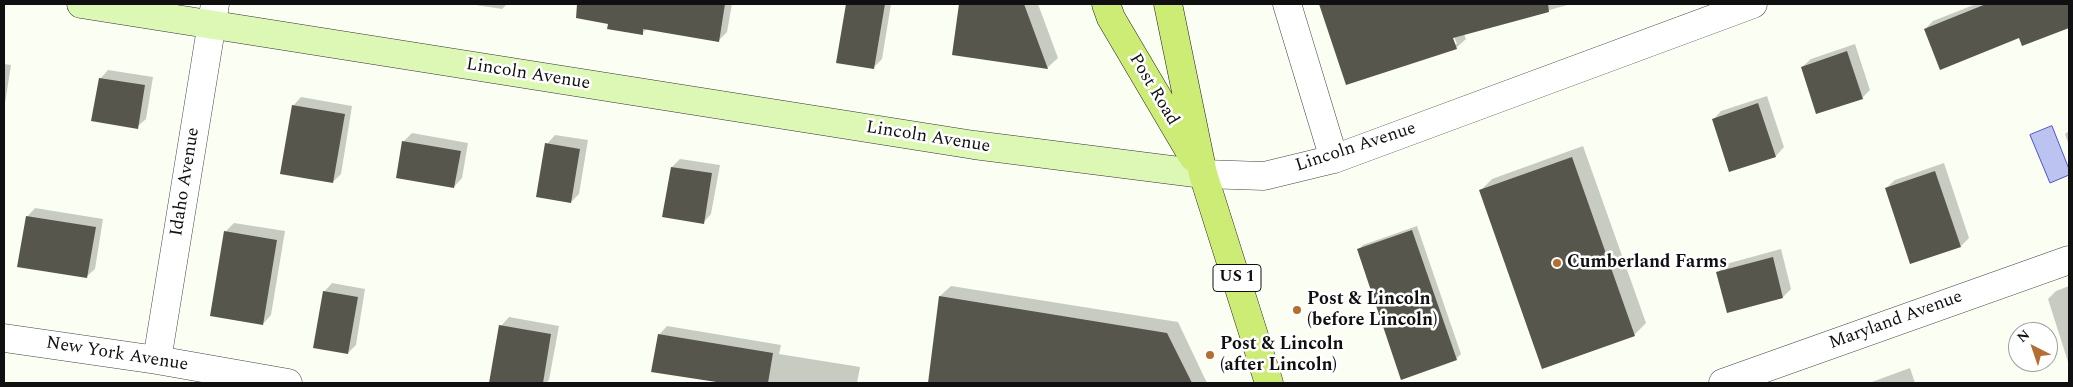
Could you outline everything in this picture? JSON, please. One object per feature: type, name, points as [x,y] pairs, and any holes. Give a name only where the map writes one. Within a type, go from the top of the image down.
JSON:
[{"type":"main road","name":"Post Road","points":[[1106,4],[1111,18],[1203,174]]},
{"type":"main road","name":"Post Road","points":[[1168,4],[1203,174],[1269,383]]},
{"type":"street","name":"Lincoln Avenue","points":[[81,4],[214,15],[974,145],[1203,174],[1264,176],[1334,159],[1753,4]]},
{"type":"street","points":[[1286,4],[1334,159]]},
{"type":"street","name":"Idaho Avenue","points":[[157,360],[214,15]]},
{"type":"street","name":"Maryland Avenue","points":[[1723,383],[2069,260]]},
{"type":"street","name":"New York Avenue","points":[[4,338],[157,360],[288,383]]},
{"type":"water","points":[[2052,126],[2069,169],[2069,175],[2050,183],[2030,135]]},
{"type":"building","points":[[577,4],[725,4],[719,42],[643,29],[643,35],[607,29],[608,24],[576,18]]},
{"type":"building","points":[[846,4],[885,4],[874,69],[836,63]]},
{"type":"building","points":[[959,4],[1024,4],[1048,69],[952,55]]},
{"type":"building","points":[[1319,4],[1548,4],[1549,12],[1453,38],[1457,49],[1346,85]]},
{"type":"building","points":[[1986,4],[2069,4],[2069,28],[2022,46],[2019,38],[1940,70],[1924,29]]},
{"type":"building","points":[[1847,51],[1863,99],[1816,114],[1801,67]]},
{"type":"building","points":[[99,78],[145,85],[138,129],[91,121]]},
{"type":"building","points":[[1758,103],[1776,157],[1729,172],[1712,119]]},
{"type":"building","points":[[292,105],[345,114],[333,183],[280,174]]},
{"type":"building","points":[[402,141],[461,151],[454,188],[396,178]]},
{"type":"building","points":[[545,143],[580,149],[571,203],[536,197]]},
{"type":"building","name":"Cumberland Farms","points":[[1572,157],[1635,336],[1542,369],[1479,190]]},
{"type":"building","points":[[671,167],[712,173],[704,224],[662,217]]},
{"type":"building","points":[[1935,171],[1961,247],[1910,264],[1885,188]]},
{"type":"building","points":[[26,216],[96,227],[87,278],[17,267]]},
{"type":"building","points":[[1412,230],[1457,360],[1401,380],[1357,249]]},
{"type":"building","points":[[224,231],[277,240],[263,325],[210,316]]},
{"type":"building","points":[[1773,257],[1783,298],[1727,313],[1716,272]]},
{"type":"building","points":[[323,291],[358,297],[348,354],[313,348]]},
{"type":"building","points":[[939,296],[1167,333],[1192,383],[928,383]]},
{"type":"building","points":[[499,325],[551,334],[543,383],[489,383]]},
{"type":"building","points":[[658,334],[773,353],[768,383],[723,383],[651,372]]},
{"type":"place","name":"Cumberland Farms","points":[[1557,263]]},
{"type":"place","name":"Post & Lincoln (before Lincoln)","points":[[1297,310]]},
{"type":"place","name":"Post & Lincoln (after Lincoln)","points":[[1210,355]]}]
